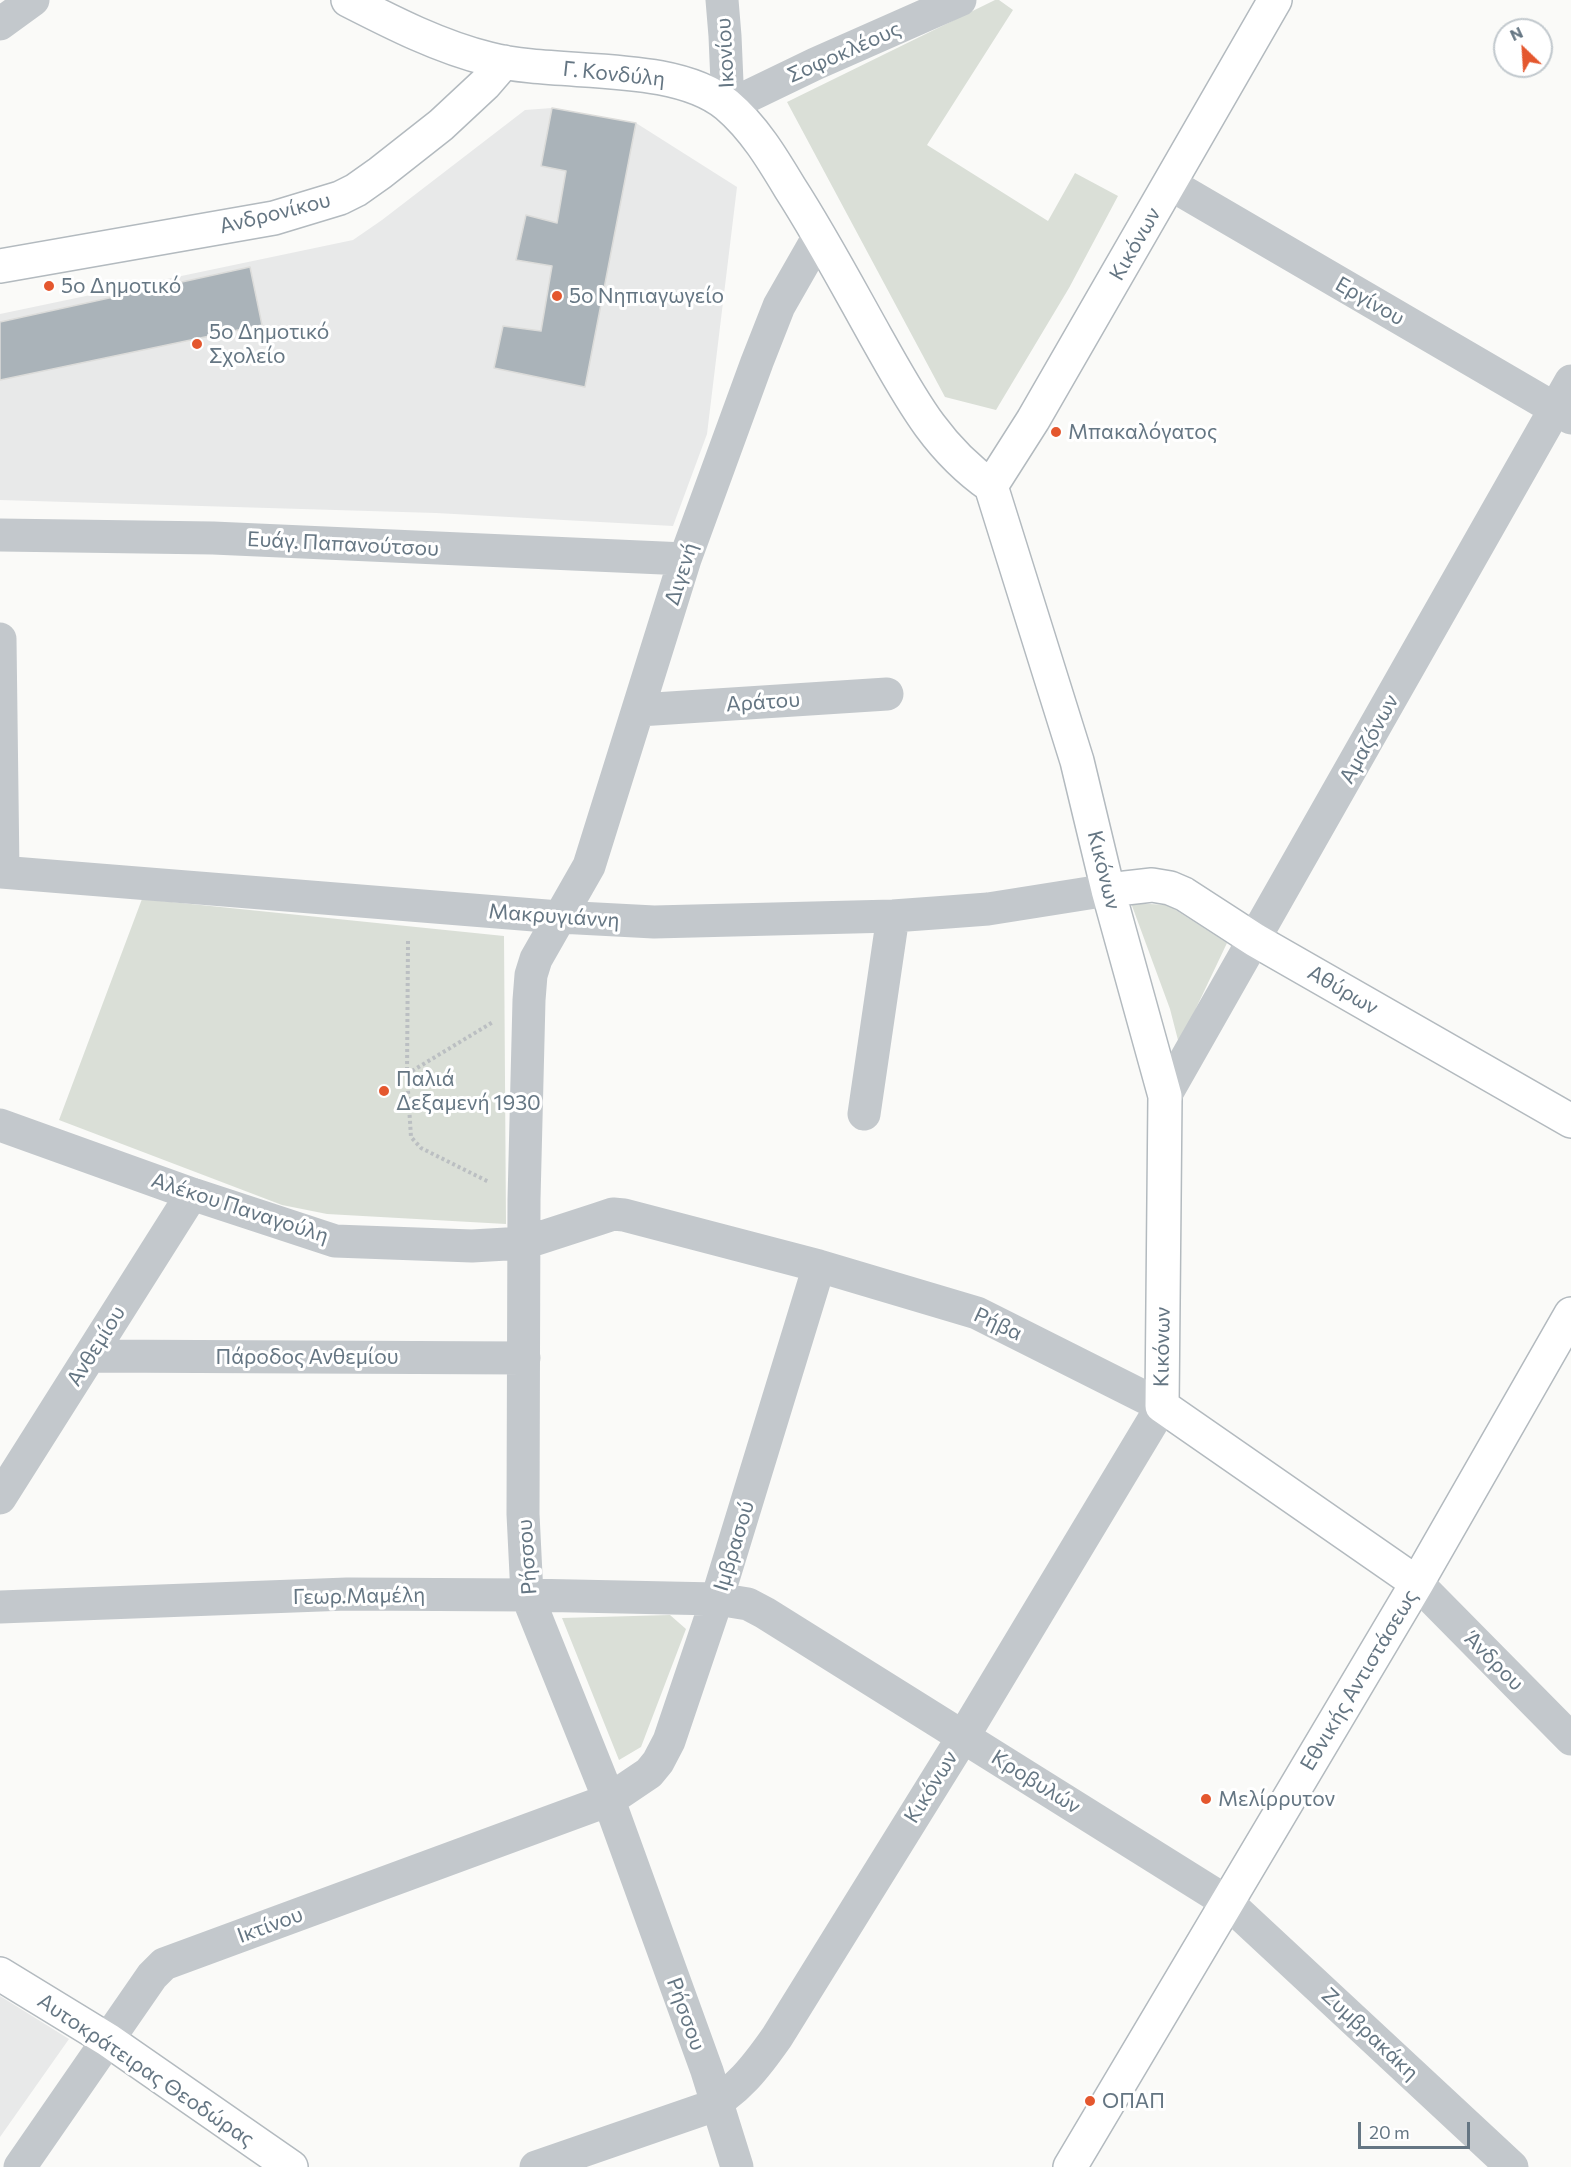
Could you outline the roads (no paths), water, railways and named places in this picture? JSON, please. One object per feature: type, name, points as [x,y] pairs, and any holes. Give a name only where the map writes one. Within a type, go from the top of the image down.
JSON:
[{"type":"street","points":[[0,24],[33,0]]},
{"type":"street","name":"Γ. Κονδύλη","points":[[348,0],[450,47],[491,60],[538,67],[639,75],[675,81],[701,90],[728,106],[749,127],[765,147],[819,236]]},
{"type":"street","name":"Ικονίου","points":[[722,0],[728,106]]},
{"type":"street","name":"Σοφοκλέους","points":[[728,106],[815,64],[960,0]]},
{"type":"street","name":"Κικόνων","points":[[536,2167],[671,2122],[718,2102],[740,2085],[771,2045],[963,1737],[1162,1406],[1165,1096],[1108,890],[1077,761],[992,486],[1033,420],[1275,0]]},
{"type":"street","name":"Ανδρονίκου","points":[[0,266],[274,218],[339,198],[356,190],[433,132],[463,106],[504,62]]},
{"type":"street","name":"Εργίνου","points":[[1170,183],[1563,413]]},
{"type":"street","points":[[819,236],[921,413],[948,449],[969,471],[992,486]]},
{"type":"street","name":"Διγενή","points":[[559,918],[590,866],[685,559],[779,306],[819,236]]},
{"type":"street","name":"Αμαζόνων","points":[[1165,1096],[1563,413],[1571,381]]},
{"type":"street","name":"Ευάγ. Παπανούτσου","points":[[0,535],[213,538],[685,559]]},
{"type":"street","points":[[0,639],[2,872]]},
{"type":"street","name":"Αράτου","points":[[639,710],[887,694]]},
{"type":"street","name":"Μακρυγιάννη","points":[[2,872],[559,918],[663,922],[893,916],[988,909],[1108,890]]},
{"type":"street","name":"Αθύρων","points":[[1108,890],[1152,885],[1170,888],[1184,894],[1255,940],[1571,1121]]},
{"type":"street","points":[[864,1114],[893,916]]},
{"type":"street","name":"Ρήσσου","points":[[559,918],[536,959],[531,975],[529,1000],[524,1200],[524,1514],[527,1595],[595,1761],[718,2102],[737,2167]]},
{"type":"street","name":"Αλέκου Παναγούλη","points":[[5,1136],[335,1241],[472,1246],[524,1243]]},
{"type":"street","name":"Ανθεμίου","points":[[0,1497],[192,1194]]},
{"type":"street","name":"Ρήβα","points":[[524,1243],[613,1214],[624,1215],[819,1266],[984,1316],[1162,1406],[1417,1582]]},
{"type":"street","name":"Ιμβρασού","points":[[609,1800],[649,1773],[658,1762],[678,1717],[717,1599],[819,1266]]},
{"type":"street","name":"Εθνικής Αντιστάσεως","points":[[1070,2167],[1417,1582],[1571,1314]]},
{"type":"street","name":"Πάροδος Ανθεμίου","points":[[90,1356],[524,1358]]},
{"type":"street","name":"Άνδρου","points":[[1417,1582],[1571,1739]]},
{"type":"street","name":"Γεωρ.Μαμέλη","points":[[0,1607],[347,1594],[717,1599]]},
{"type":"street","name":"Κροβυλών","points":[[717,1599],[748,1604],[765,1613],[1227,1902]]},
{"type":"street","name":"Ικτίνου","points":[[20,2167],[152,1976],[164,1964],[609,1800]]},
{"type":"street","name":"Ζυμβρακάκη","points":[[1227,1902],[1512,2167]]},
{"type":"street","name":"Αυτοκράτειρας Θεοδώρας","points":[[0,1974],[108,2040],[291,2167]]},
{"type":"place","name":"5ο Δημοτικό","points":[[49,286]]},
{"type":"place","name":"5ο Νηπιαγωγείο","points":[[557,296]]},
{"type":"place","name":"5ο Δημοτικό Σχολείο","points":[[197,344]]},
{"type":"place","name":"Μπακαλόγατος","points":[[1056,432]]},
{"type":"place","name":"Παλιά Δεξαμενή 1930","points":[[384,1091]]},
{"type":"place","name":"Μελίρρυτον","points":[[1206,1799]]},
{"type":"place","name":"ΟΠΑΠ","points":[[1090,2101]]}]
